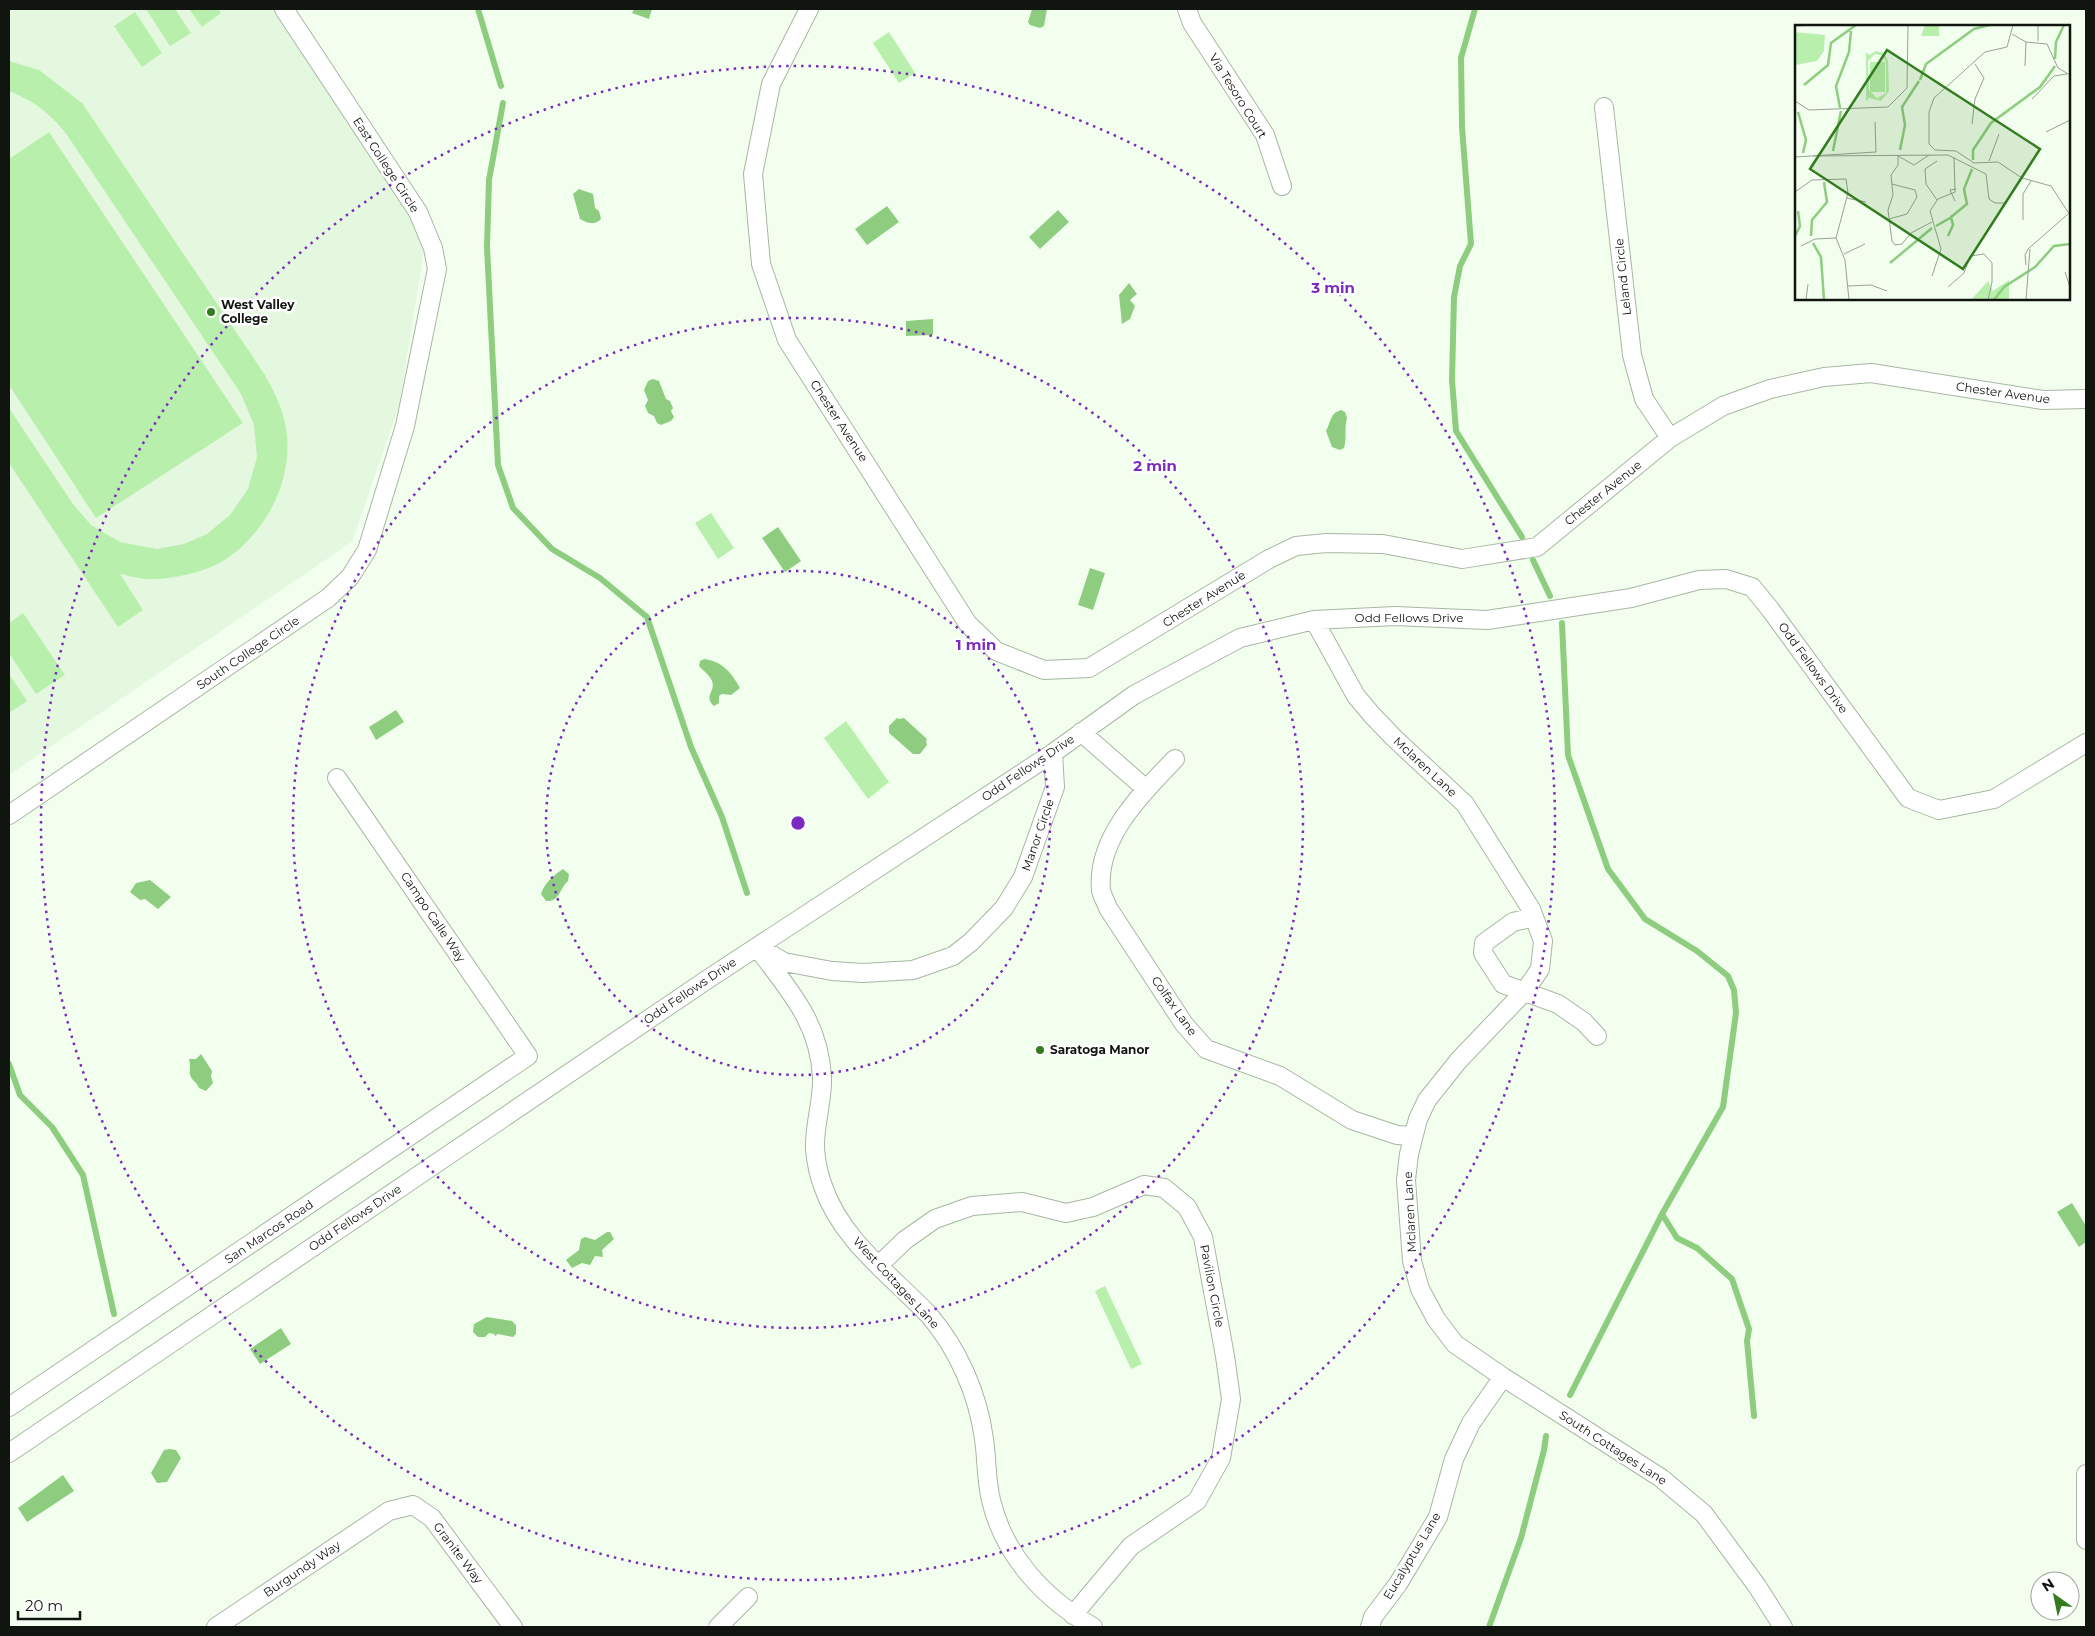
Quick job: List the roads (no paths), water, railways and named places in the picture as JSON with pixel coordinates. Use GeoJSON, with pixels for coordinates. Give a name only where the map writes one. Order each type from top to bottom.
{"type":"FeatureCollection","features":[{"type":"Feature","properties":{"kind":"street","name":"East College Circle"},"geometry":{"type":"LineString","coordinates":[[284,9],[418,212],[433,248],[437,269],[405,426]]}},
{"type":"Feature","properties":{"kind":"street","name":"Chester Avenue"},"geometry":{"type":"LineString","coordinates":[[809,9],[771,84],[753,174],[761,264],[787,340],[968,624],[996,651],[1044,670],[1089,668],[1269,559],[1296,546],[1326,543],[1383,544],[1462,559],[1537,547],[1670,438],[1724,406],[1770,390],[1824,377],[1871,373],[2044,400],[2086,399]]}},
{"type":"Feature","properties":{"kind":"street","name":"Via Tesoro Court"},"geometry":{"type":"LineString","coordinates":[[1187,9],[1192,23],[1265,135],[1282,186]]}},
{"type":"Feature","properties":{"kind":"street","name":"Leland Circle"},"geometry":{"type":"LineString","coordinates":[[1604,108],[1632,355],[1644,399],[1670,438]]}},
{"type":"Feature","properties":{"kind":"street","name":"South College Circle"},"geometry":{"type":"LineString","coordinates":[[9,815],[328,598],[350,577],[367,550],[405,426]]}},
{"type":"Feature","properties":{"kind":"street","name":"Odd Fellows Drive"},"geometry":{"type":"LineString","coordinates":[[9,1453],[757,946],[1053,753],[1134,695],[1240,638],[1314,620],[1395,616],[1486,620],[1631,598],[1699,580],[1726,579],[1752,587],[1908,798],[1939,810],[1994,799],[2086,742]]}},
{"type":"Feature","properties":{"kind":"street","name":"Mclaren Lane"},"geometry":{"type":"LineString","coordinates":[[1314,620],[1356,696],[1394,738],[1465,804],[1511,875],[1534,917],[1543,941],[1540,968],[1525,991],[1459,1060],[1427,1100],[1418,1119],[1413,1136],[1406,1180],[1412,1262],[1420,1289],[1436,1318],[1455,1344],[1503,1377]]}},
{"type":"Feature","properties":{"kind":"street"},"geometry":{"type":"LineString","coordinates":[[1081,732],[1146,789]]}},
{"type":"Feature","properties":{"kind":"street","name":"Manor Circle"},"geometry":{"type":"LineString","coordinates":[[757,946],[784,962],[832,971],[863,973],[913,970],[953,956],[971,942],[1004,908],[1023,877],[1055,787],[1053,753]]}},
{"type":"Feature","properties":{"kind":"street","name":"Colfax Lane"},"geometry":{"type":"LineString","coordinates":[[1174,759],[1146,789],[1120,823],[1108,846],[1102,869],[1102,891],[1108,908],[1184,1024],[1206,1050],[1280,1076],[1352,1120],[1397,1135],[1413,1136]]}},
{"type":"Feature","properties":{"kind":"street","name":"Campo Calle Way"},"geometry":{"type":"LineString","coordinates":[[337,778],[528,1056]]}},
{"type":"Feature","properties":{"kind":"street"},"geometry":{"type":"LineString","coordinates":[[1534,917],[1513,922],[1484,943],[1483,953],[1503,984],[1558,1004],[1584,1022],[1596,1036]]}},
{"type":"Feature","properties":{"kind":"street","name":"West Cottages Lane"},"geometry":{"type":"LineString","coordinates":[[757,946],[805,1014],[817,1042],[822,1078],[815,1150],[823,1186],[837,1217],[859,1246],[880,1265],[939,1327],[960,1362],[976,1402],[984,1437],[990,1500],[1004,1537],[1019,1564],[1049,1595],[1074,1616],[1093,1627]]}},
{"type":"Feature","properties":{"kind":"street","name":"San Marcos Road"},"geometry":{"type":"LineString","coordinates":[[9,1407],[528,1056]]}},
{"type":"Feature","properties":{"kind":"street","name":"Pavilion Circle"},"geometry":{"type":"LineString","coordinates":[[880,1265],[905,1240],[934,1218],[972,1206],[1022,1202],[1066,1213],[1093,1207],[1144,1185],[1164,1188],[1187,1207],[1203,1237],[1231,1399],[1221,1458],[1198,1501],[1131,1546],[1074,1616]]}},
{"type":"Feature","properties":{"kind":"street","name":"Eucalyptus Lane"},"geometry":{"type":"LineString","coordinates":[[1370,1627],[1373,1617],[1398,1584],[1438,1517],[1454,1459],[1462,1441],[1471,1423],[1503,1377]]}},
{"type":"Feature","properties":{"kind":"street","name":"South Cottages Lane"},"geometry":{"type":"LineString","coordinates":[[1503,1377],[1661,1478],[1704,1514],[1757,1586],[1783,1627]]}},
{"type":"Feature","properties":{"kind":"street"},"geometry":{"type":"LineString","coordinates":[[2086,1474],[2086,1540]]}},
{"type":"Feature","properties":{"kind":"street","name":"Granite Way"},"geometry":{"type":"LineString","coordinates":[[389,1511],[413,1505],[432,1518],[513,1627]]}},
{"type":"Feature","properties":{"kind":"street","name":"Burgundy Way"},"geometry":{"type":"LineString","coordinates":[[216,1627],[389,1511]]}},
{"type":"Feature","properties":{"kind":"street"},"geometry":{"type":"LineString","coordinates":[[718,1627],[748,1597]]}},
{"type":"Feature","properties":{"kind":"waterway"},"geometry":{"type":"LineString","coordinates":[[478,9],[501,86]]}},
{"type":"Feature","properties":{"kind":"waterway"},"geometry":{"type":"LineString","coordinates":[[1475,9],[1461,58],[1462,127],[1471,244],[1460,266],[1454,297],[1452,380],[1456,431],[1522,537]]}},
{"type":"Feature","properties":{"kind":"waterway"},"geometry":{"type":"LineString","coordinates":[[503,103],[489,180],[487,247],[498,465],[513,508],[552,549],[600,578],[647,617],[691,747],[722,817],[747,893]]}},
{"type":"Feature","properties":{"kind":"waterway"},"geometry":{"type":"LineString","coordinates":[[1533,560],[1550,596]]}},
{"type":"Feature","properties":{"kind":"waterway"},"geometry":{"type":"LineString","coordinates":[[1562,623],[1568,755],[1608,869],[1645,919],[1697,951],[1728,976],[1734,990],[1736,1013],[1723,1107],[1662,1214],[1677,1238],[1697,1248],[1732,1279],[1749,1329],[1747,1341],[1754,1416]]}},
{"type":"Feature","properties":{"kind":"waterway"},"geometry":{"type":"LineString","coordinates":[[9,1064],[20,1095],[52,1127],[83,1175],[114,1314]]}},
{"type":"Feature","properties":{"kind":"waterway"},"geometry":{"type":"LineString","coordinates":[[1570,1395],[1662,1214]]}},
{"type":"Feature","properties":{"kind":"waterway"},"geometry":{"type":"LineString","coordinates":[[1489,1627],[1521,1538],[1546,1436]]}},
{"type":"Feature","properties":{"kind":"place","name":"West Valley College"},"geometry":{"type":"Point","coordinates":[211,312]}},
{"type":"Feature","properties":{"kind":"place","name":"Saratoga Manor"},"geometry":{"type":"Point","coordinates":[1040,1050]}}]}
